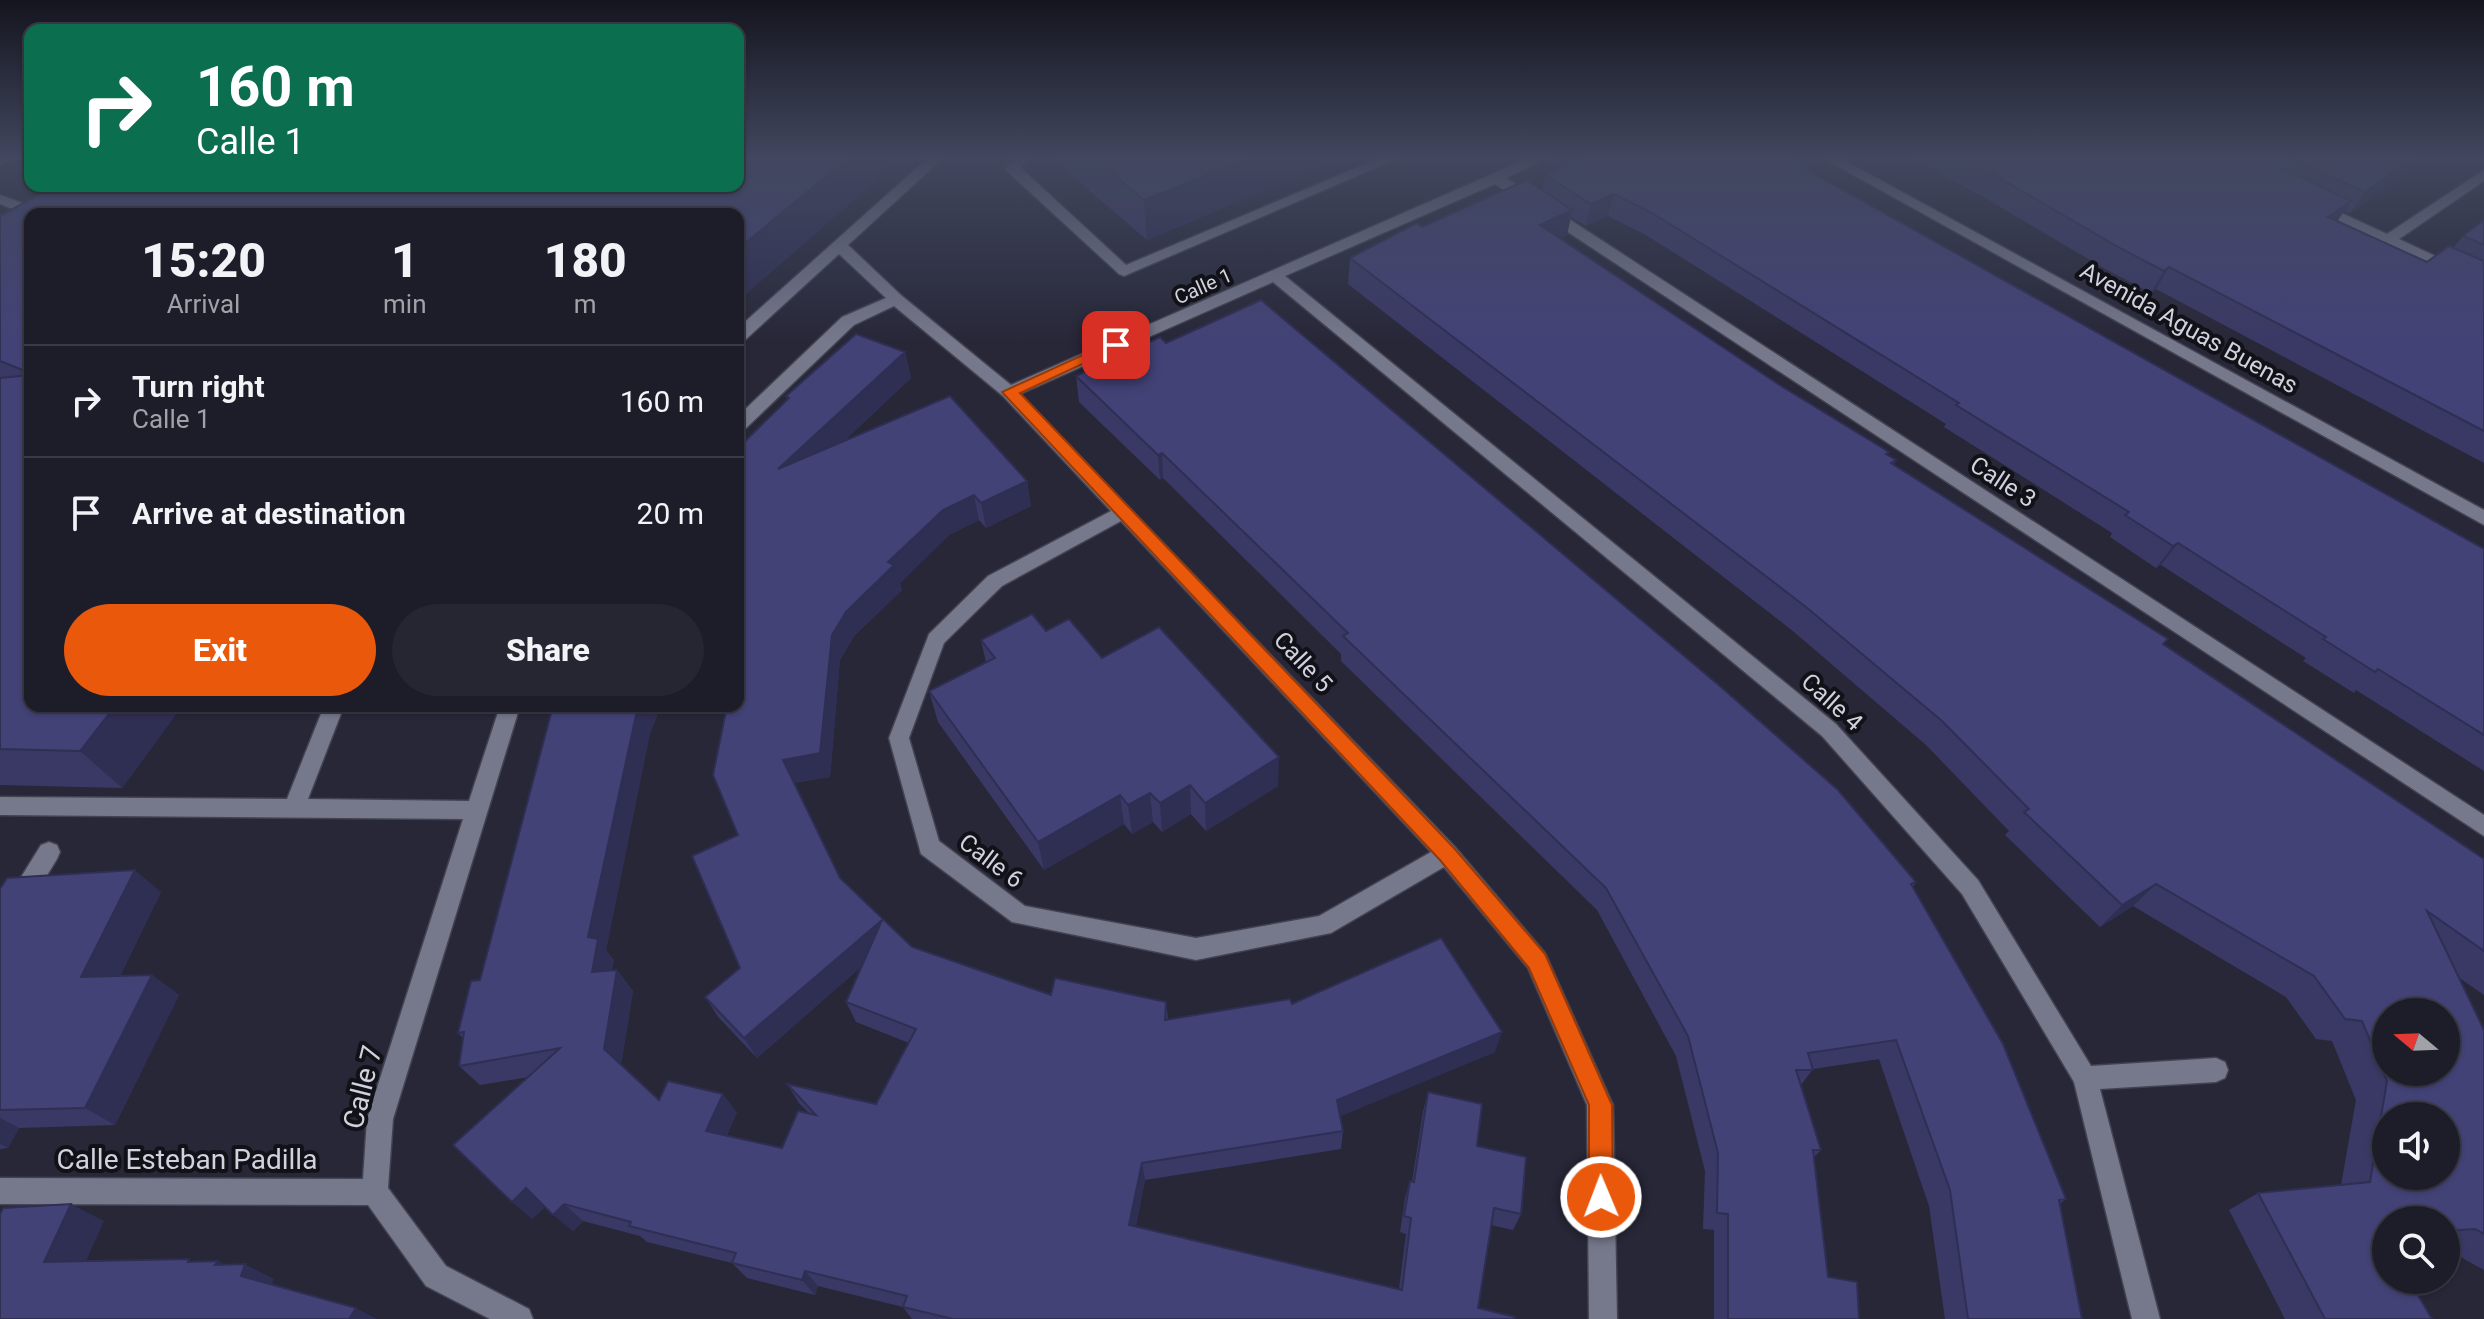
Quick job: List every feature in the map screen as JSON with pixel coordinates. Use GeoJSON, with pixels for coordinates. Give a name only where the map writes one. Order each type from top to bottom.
{"type":"FeatureCollection","features":[{"type":"Feature","properties":{"kind":"street"},"geometry":{"type":"LineString","coordinates":[[744,332],[871,219]]}},
{"type":"Feature","properties":{"kind":"street"},"geometry":{"type":"LineString","coordinates":[[1067,219],[1124,271],[1248,219]]}},
{"type":"Feature","properties":{"kind":"street","name":"Calle 1"},"geometry":{"type":"LineString","coordinates":[[1009,392],[1405,219]]}},
{"type":"Feature","properties":{"kind":"street","name":"Calle 3"},"geometry":{"type":"LineString","coordinates":[[1558,219],[2484,827]]}},
{"type":"Feature","properties":{"kind":"street","name":"Avenida Aguas Buenas"},"geometry":{"type":"LineString","coordinates":[[1940,219],[2484,518]]}},
{"type":"Feature","properties":{"kind":"street"},"geometry":{"type":"LineString","coordinates":[[2342,219],[2484,285]]}},
{"type":"Feature","properties":{"kind":"street"},"geometry":{"type":"LineString","coordinates":[[2388,240],[2419,219]]}},
{"type":"Feature","properties":{"kind":"street","name":"Calle 5"},"geometry":{"type":"LineString","coordinates":[[841,247],[896,299],[1009,392],[1447,854],[1537,961],[1600,1105],[1603,1319]]}},
{"type":"Feature","properties":{"kind":"street","name":"Calle 4"},"geometry":{"type":"LineString","coordinates":[[1275,276],[1829,730],[1970,887],[2085,1078],[2146,1319]]}},
{"type":"Feature","properties":{"kind":"street"},"geometry":{"type":"LineString","coordinates":[[744,420],[848,321],[896,299]]}},
{"type":"Feature","properties":{"kind":"street","name":"Calle 6"},"geometry":{"type":"LineString","coordinates":[[1125,511],[995,581],[936,639],[899,738],[929,847],[1020,915],[1196,949],[1323,926],[1447,854]]}},
{"type":"Feature","properties":{"kind":"street"},"geometry":{"type":"LineString","coordinates":[[294,808],[332,712]]}},
{"type":"Feature","properties":{"kind":"street"},"geometry":{"type":"LineString","coordinates":[[0,806],[478,810],[508,712]]}},
{"type":"Feature","properties":{"kind":"street","name":"Calle 7"},"geometry":{"type":"LineString","coordinates":[[375,1192],[380,1119],[478,810]]}},
{"type":"Feature","properties":{"kind":"street"},"geometry":{"type":"LineString","coordinates":[[0,932],[49,852]]}},
{"type":"Feature","properties":{"kind":"street"},"geometry":{"type":"LineString","coordinates":[[2085,1078],[2216,1070]]}},
{"type":"Feature","properties":{"kind":"street","name":"Calle Esteban Padilla"},"geometry":{"type":"LineString","coordinates":[[0,1191],[375,1192]]}},
{"type":"Feature","properties":{"kind":"street"},"geometry":{"type":"LineString","coordinates":[[375,1192],[436,1276],[519,1319]]}},
{"type":"Feature","properties":{"kind":"building"},"geometry":{"type":"Polygon","coordinates":[[[0,219],[24,219],[24,371],[0,361],[0,219]]]}},
{"type":"Feature","properties":{"kind":"building"},"geometry":{"type":"Polygon","coordinates":[[[744,219],[775,219],[744,244],[744,219]]]}},
{"type":"Feature","properties":{"kind":"building"},"geometry":{"type":"Polygon","coordinates":[[[1441,219],[1554,219],[1540,225],[1778,384],[1889,452],[1886,454],[1896,460],[1891,463],[2168,639],[2163,644],[2484,859],[2484,951],[2427,911],[2484,1030],[2484,1234],[2475,1229],[2460,1230],[2460,1206],[2372,1206],[2372,1294],[2417,1294],[2432,1319],[2325,1319],[2258,1193],[2370,1182],[2372,1170],[2372,1190],[2460,1190],[2460,1102],[2383,1102],[2386,1086],[2460,1086],[2460,998],[2372,998],[2372,1045],[2362,1021],[2345,1019],[2314,976],[2156,884],[2122,905],[2024,812],[2029,809],[1942,721],[1806,607],[1350,258],[1417,223],[1422,227],[1441,219]]]}},
{"type":"Feature","properties":{"kind":"building"},"geometry":{"type":"Polygon","coordinates":[[[1661,219],[1894,219],[2484,549],[2484,735],[2378,669],[2375,672],[2323,639],[2326,637],[2178,543],[2173,546],[2125,515],[2129,512],[1956,405],[1959,403],[1661,219]]]}},
{"type":"Feature","properties":{"kind":"building"},"geometry":{"type":"Polygon","coordinates":[[[2069,219],[2331,219],[2427,262],[2449,246],[2484,261],[2484,431],[2169,267],[2164,271],[2069,219]]]}},
{"type":"Feature","properties":{"kind":"building"},"geometry":{"type":"Polygon","coordinates":[[[2484,220],[2484,245],[2463,236],[2484,220]]]}},
{"type":"Feature","properties":{"kind":"building"},"geometry":{"type":"Polygon","coordinates":[[[1261,300],[1721,687],[1838,790],[1916,882],[1911,884],[2003,1044],[2066,1199],[2059,1200],[2082,1319],[1968,1319],[1950,1190],[1896,1040],[1808,1053],[1813,1070],[1796,1070],[1821,1150],[1813,1150],[1828,1277],[1857,1282],[1859,1319],[1728,1319],[1728,1214],[1717,1213],[1718,1153],[1688,1036],[1606,888],[1343,636],[1348,633],[1162,453],[1158,455],[1076,376],[1160,337],[1166,343],[1261,300]]]}},
{"type":"Feature","properties":{"kind":"building"},"geometry":{"type":"Polygon","coordinates":[[[856,334],[905,352],[778,469],[950,396],[1027,481],[981,503],[974,495],[943,510],[888,562],[894,565],[846,612],[832,635],[820,753],[783,760],[840,878],[912,947],[1051,995],[1055,978],[1166,1002],[1165,1020],[1290,999],[1292,1004],[1441,938],[1502,1032],[1337,1100],[1343,1131],[1142,1163],[1129,1225],[1402,1290],[1411,1218],[1404,1216],[1410,1181],[1414,1182],[1428,1092],[1482,1104],[1477,1146],[1526,1157],[1521,1214],[1494,1208],[1478,1308],[1514,1319],[953,1319],[903,1307],[907,1296],[805,1271],[802,1280],[732,1263],[736,1253],[629,1226],[631,1222],[564,1204],[553,1215],[526,1188],[512,1202],[453,1145],[560,1048],[459,1066],[464,1032],[458,1033],[471,981],[480,980],[551,712],[637,712],[588,937],[598,939],[592,972],[617,970],[604,1049],[659,1100],[668,1081],[723,1094],[706,1131],[782,1148],[798,1111],[816,1115],[787,1084],[876,1104],[916,1029],[846,1002],[882,920],[744,1038],[705,997],[740,968],[692,856],[738,835],[713,775],[726,712],[744,712],[744,442],[789,398],[786,396],[856,334]]]}},
{"type":"Feature","properties":{"kind":"building"},"geometry":{"type":"Polygon","coordinates":[[[24,376],[24,712],[110,712],[80,751],[0,749],[0,378],[24,376]]]}},
{"type":"Feature","properties":{"kind":"building"},"geometry":{"type":"Polygon","coordinates":[[[1032,614],[1046,631],[1069,619],[1102,658],[1159,627],[1279,757],[1205,803],[1190,785],[1160,803],[1150,793],[1128,805],[1120,795],[1038,842],[929,691],[995,658],[981,640],[1032,614]]]}},
{"type":"Feature","properties":{"kind":"building"},"geometry":{"type":"Polygon","coordinates":[[[135,870],[81,977],[152,975],[85,1108],[0,1110],[0,889],[7,878],[135,870]]]}},
{"type":"Feature","properties":{"kind":"building"},"geometry":{"type":"Polygon","coordinates":[[[71,1204],[44,1262],[189,1259],[188,1262],[218,1261],[215,1265],[245,1264],[241,1276],[356,1308],[349,1319],[0,1319],[0,1214],[3,1208],[71,1204]]]}},
{"type":"Feature","properties":{"kind":"route"},"geometry":{"type":"LineString","coordinates":[[1116,345],[1009,392],[1447,854],[1537,961],[1600,1105],[1601,1197]]}}]}
